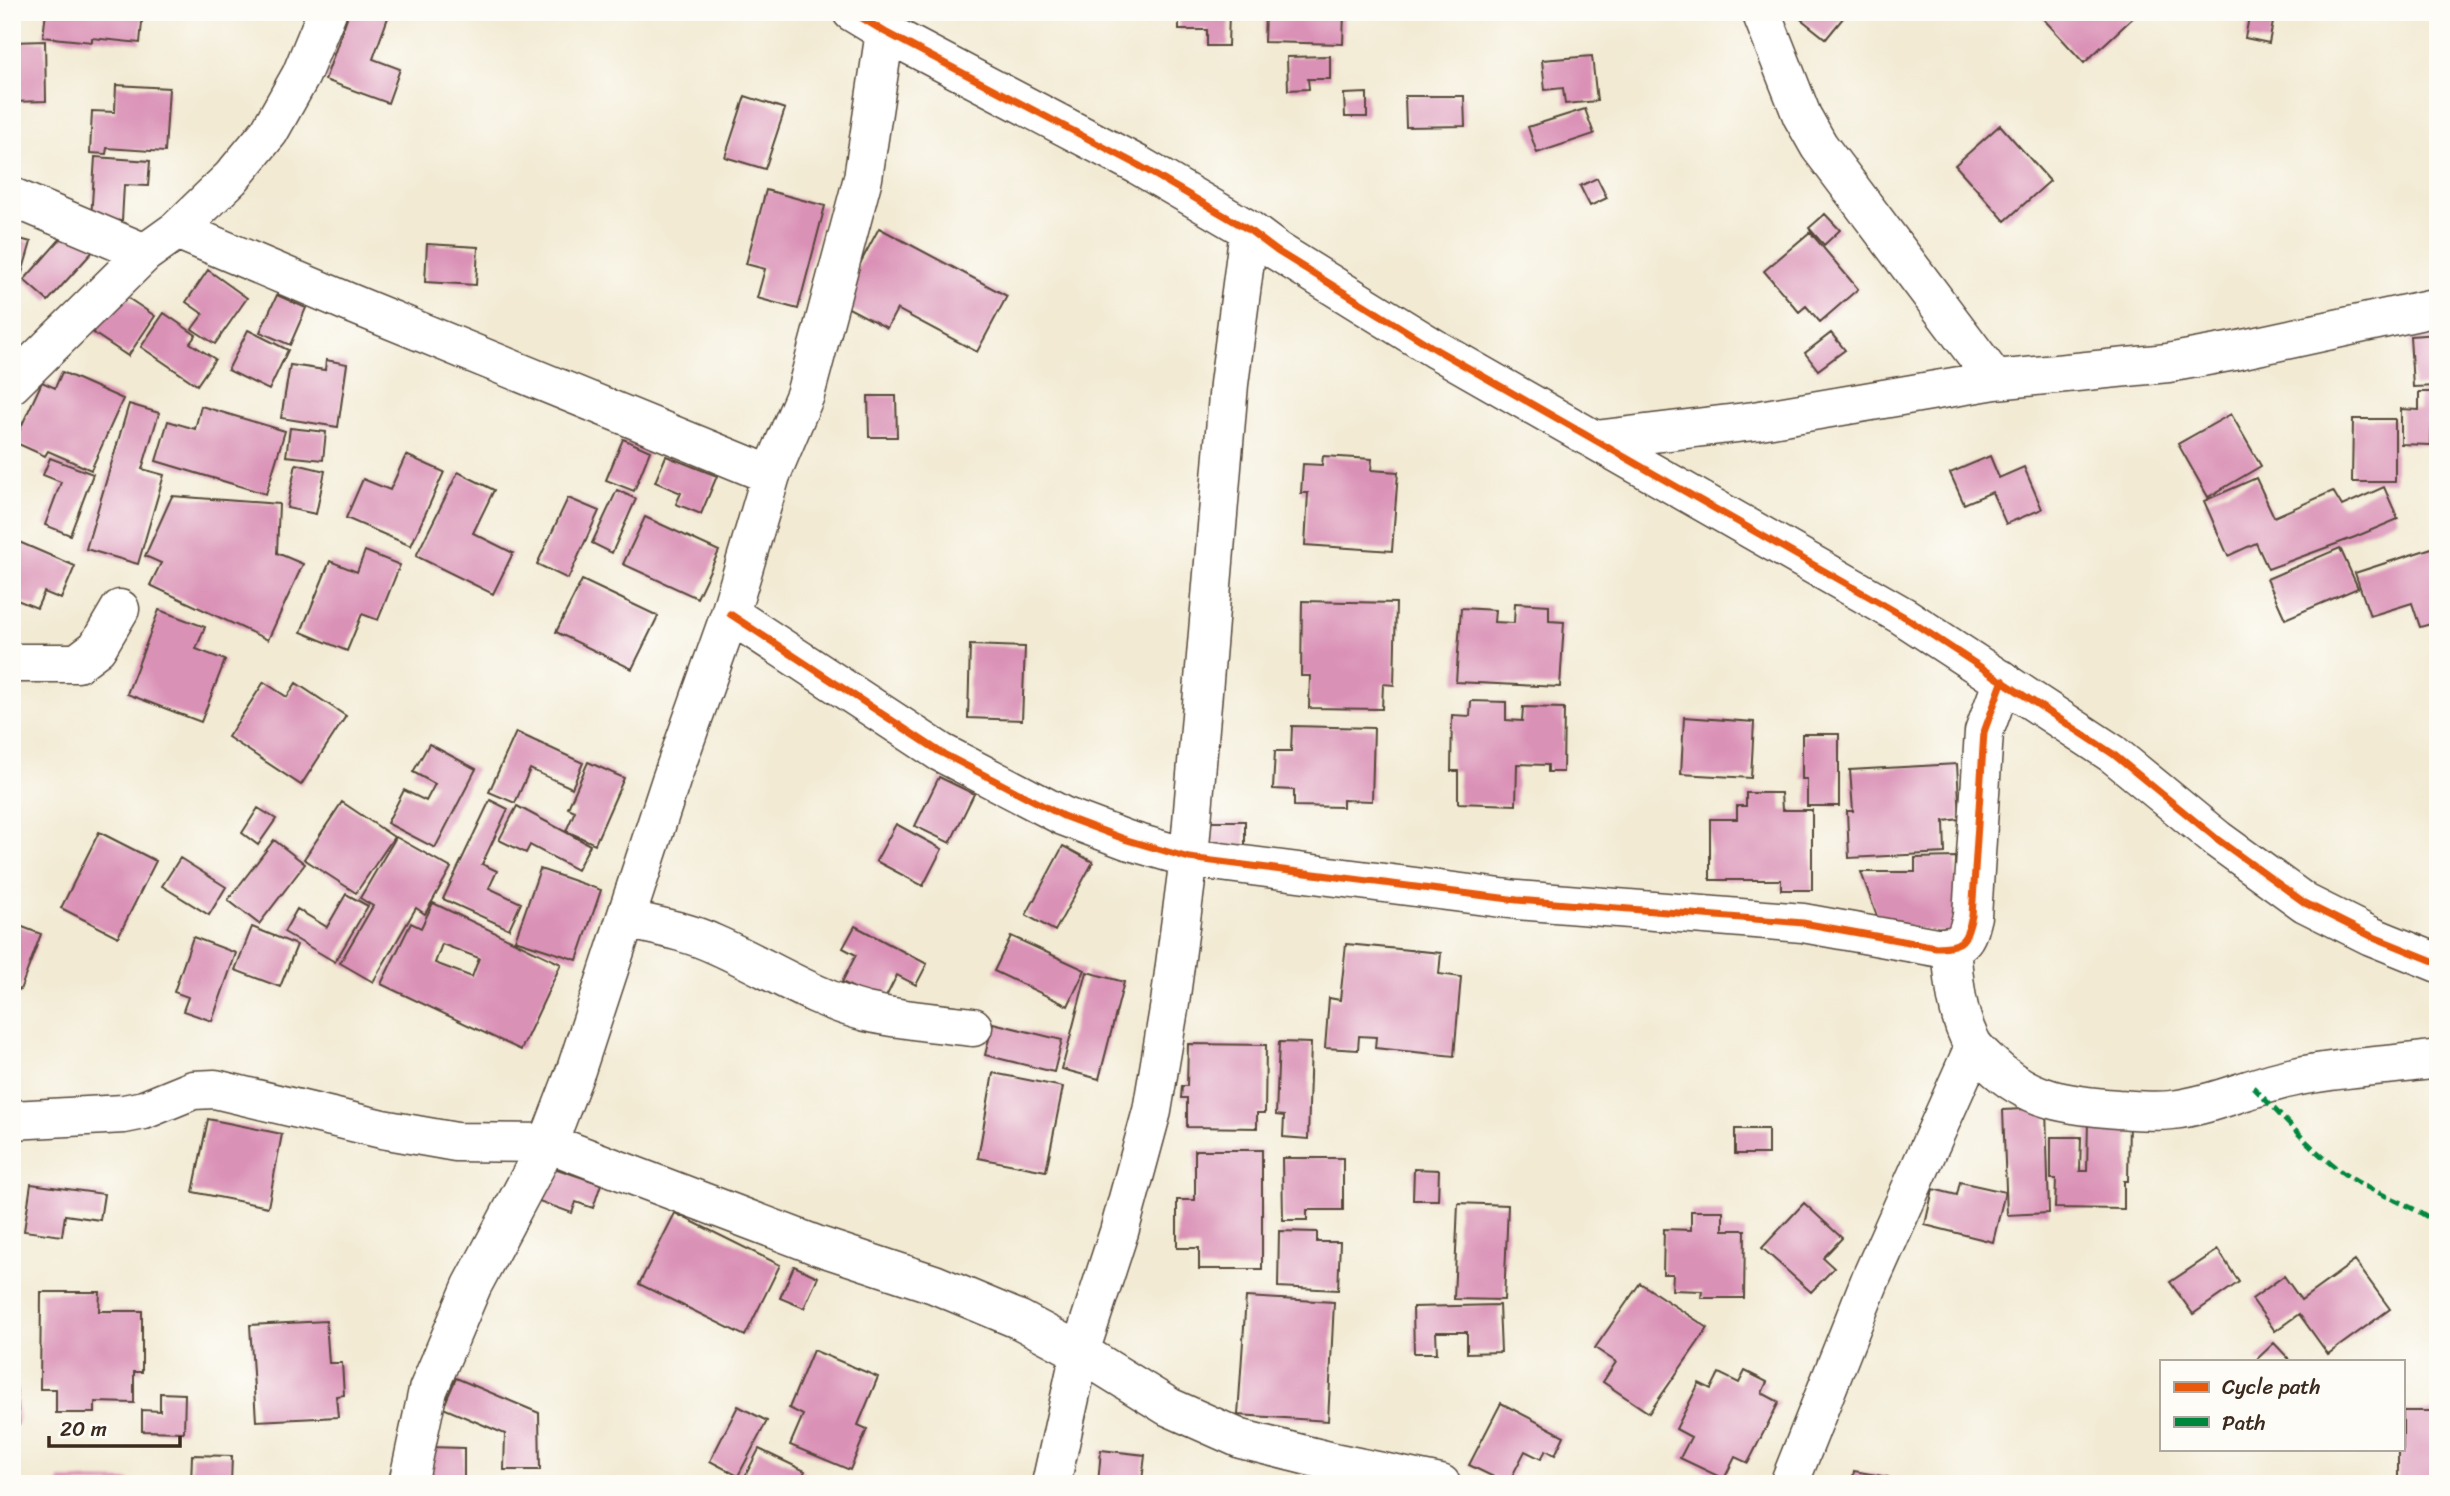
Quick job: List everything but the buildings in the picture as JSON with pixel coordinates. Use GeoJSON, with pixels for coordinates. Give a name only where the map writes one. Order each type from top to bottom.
{"type":"FeatureCollection","features":[{"type":"Feature","properties":{"kind":"street"},"geometry":{"type":"LineString","coordinates":[[12,384],[145,253],[177,230],[231,178],[269,132],[301,75],[327,12]]}},
{"type":"Feature","properties":{"kind":"street"},"geometry":{"type":"LineString","coordinates":[[852,12],[885,33],[1138,165],[1248,230],[1277,251],[1437,350],[1880,603],[2003,680],[2113,754],[2217,839],[2305,903],[2371,936],[2438,963]]}},
{"type":"Feature","properties":{"kind":"street"},"geometry":{"type":"LineString","coordinates":[[1761,12],[1802,116],[1819,145],[1995,380]]}},
{"type":"Feature","properties":{"kind":"street"},"geometry":{"type":"LineString","coordinates":[[408,1484],[428,1390],[472,1286],[548,1143],[576,1070],[730,614],[771,475],[805,396],[863,178],[885,33]]}},
{"type":"Feature","properties":{"kind":"street"},"geometry":{"type":"LineString","coordinates":[[12,197],[145,253]]}},
{"type":"Feature","properties":{"kind":"street"},"geometry":{"type":"LineString","coordinates":[[177,230],[771,475]]}},
{"type":"Feature","properties":{"kind":"street"},"geometry":{"type":"LineString","coordinates":[[1051,1484],[1080,1352],[1119,1232],[1152,1111],[1170,1003],[1189,858],[1229,384],[1248,230]]}},
{"type":"Feature","properties":{"kind":"street"},"geometry":{"type":"LineString","coordinates":[[1595,440],[1754,421],[1995,380],[2168,363],[2438,307]]}},
{"type":"Feature","properties":{"kind":"street"},"geometry":{"type":"LineString","coordinates":[[12,663],[77,663],[96,648],[120,609]]}},
{"type":"Feature","properties":{"kind":"street"},"geometry":{"type":"LineString","coordinates":[[730,614],[940,752],[1063,816],[1127,840],[1189,858],[1517,901],[1803,923],[1936,947],[1951,947],[1963,943],[1968,934],[1972,916],[1984,732],[2003,680]]}},
{"type":"Feature","properties":{"kind":"street"},"geometry":{"type":"LineString","coordinates":[[625,919],[712,943],[792,983],[865,1011],[973,1027]]}},
{"type":"Feature","properties":{"kind":"street"},"geometry":{"type":"LineString","coordinates":[[1951,947],[1962,1021],[1974,1047],[2009,1082],[2070,1105],[2135,1110],[2182,1108],[2293,1077],[2340,1069],[2438,1059]]}},
{"type":"Feature","properties":{"kind":"street"},"geometry":{"type":"LineString","coordinates":[[1789,1484],[1871,1278],[1974,1047]]}},
{"type":"Feature","properties":{"kind":"street"},"geometry":{"type":"LineString","coordinates":[[12,1120],[124,1114],[144,1110],[193,1090],[215,1089],[382,1129],[456,1142],[548,1143],[816,1245],[934,1284],[1020,1320],[1080,1352],[1169,1407],[1241,1439],[1329,1461],[1441,1484]]}},
{"type":"Feature","properties":{"kind":"marked path"},"geometry":{"type":"LineString","coordinates":[[2253,1087],[2308,1144],[2343,1173],[2438,1224]]}},
{"type":"Feature","properties":{"kind":"cycle path"},"geometry":{"type":"LineString","coordinates":[[852,12],[1138,165],[1249,230],[1277,251],[1437,350],[1903,616],[2113,754],[2217,839],[2305,903],[2371,936],[2438,963]]}},
{"type":"Feature","properties":{"kind":"cycle path"},"geometry":{"type":"LineString","coordinates":[[730,614],[940,752],[1063,816],[1127,840],[1189,858],[1517,900],[1803,923],[1936,947],[1952,946],[1962,941],[1972,916],[1984,732],[2003,680]]}}]}
